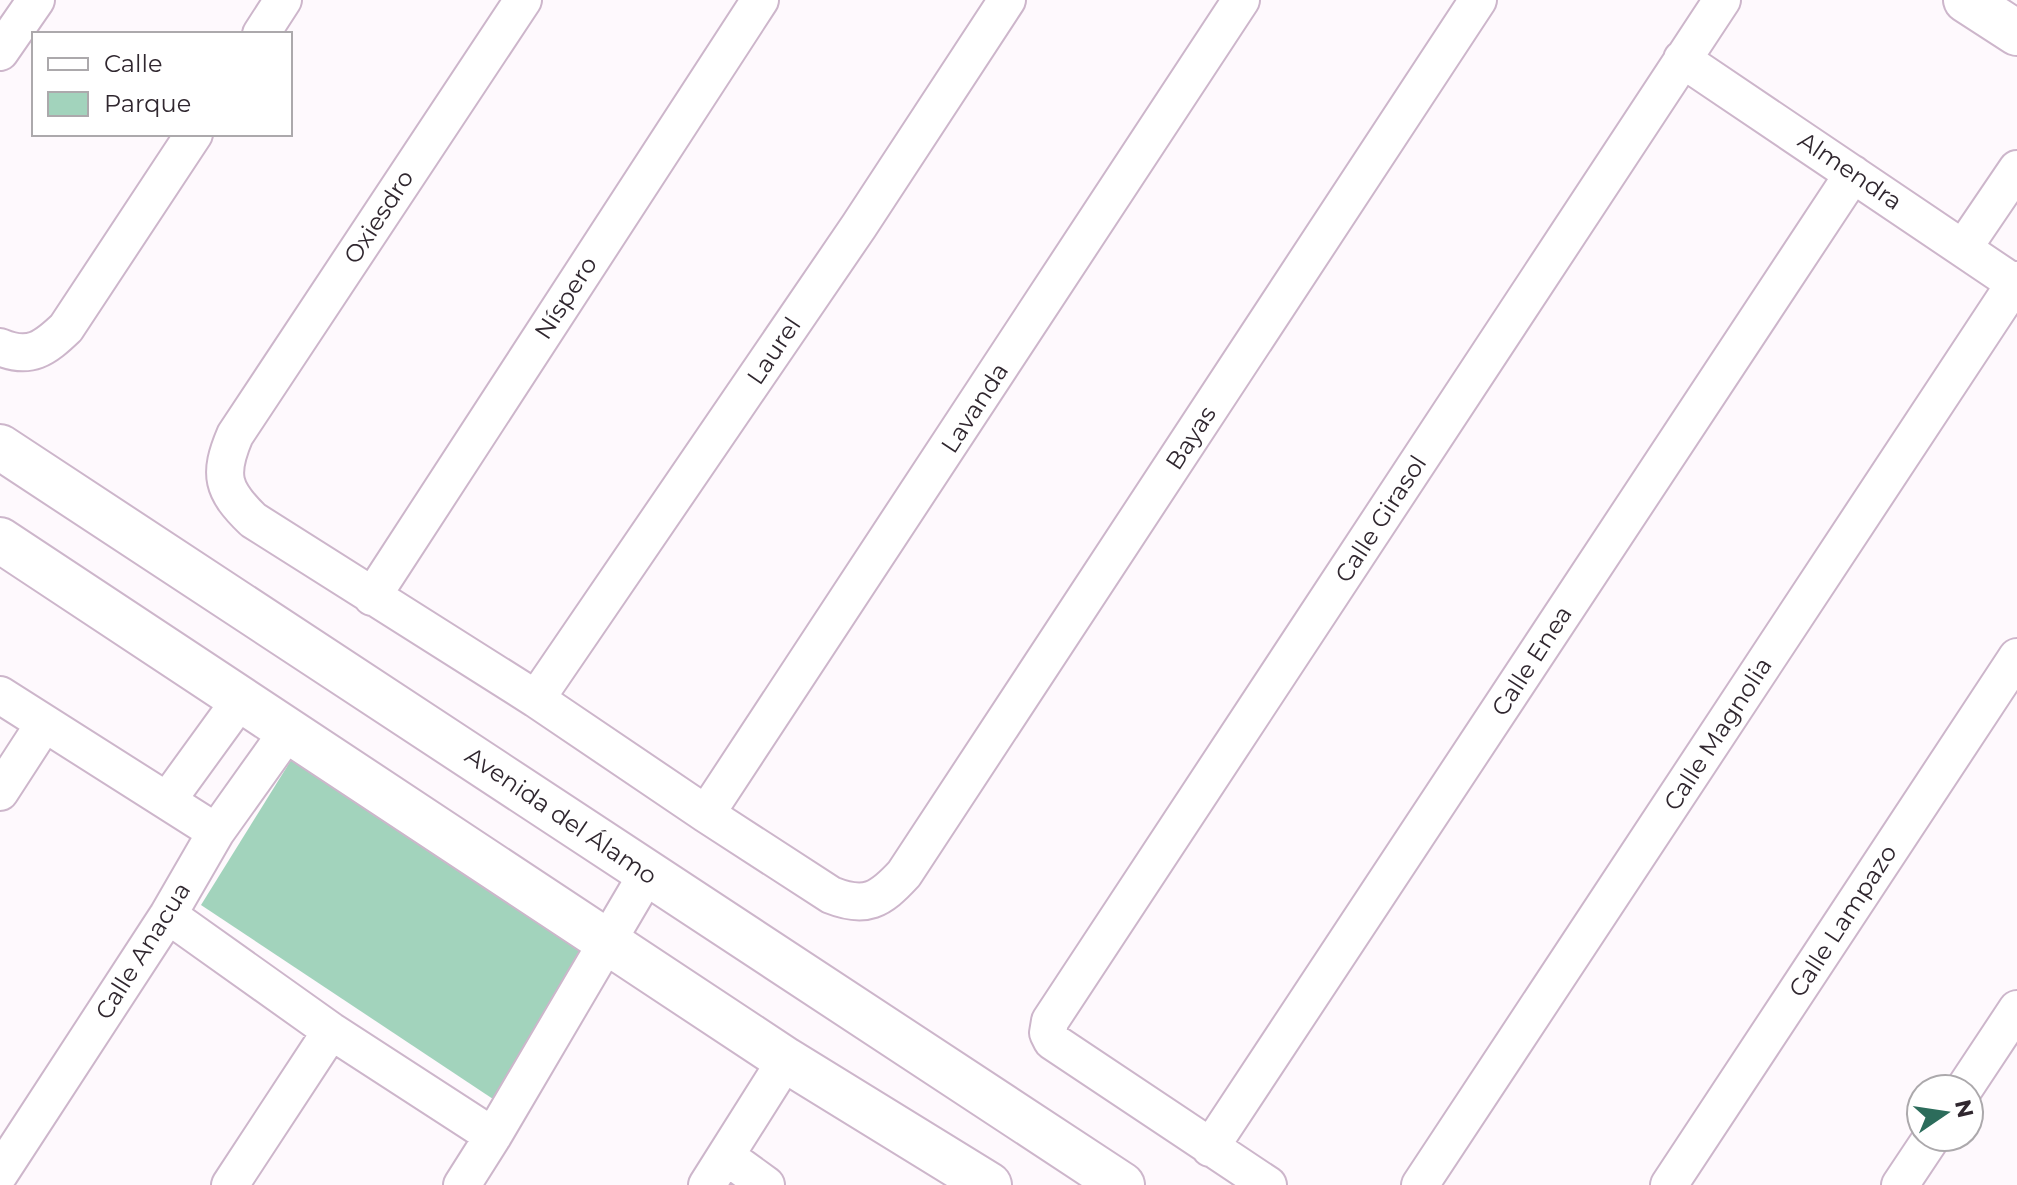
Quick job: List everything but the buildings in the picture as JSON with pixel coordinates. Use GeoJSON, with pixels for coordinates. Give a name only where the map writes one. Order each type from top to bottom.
{"type":"FeatureCollection","features":[{"type":"Feature","properties":{"kind":"street"},"geometry":{"type":"LineString","coordinates":[[0,52],[36,0]]}},
{"type":"Feature","properties":{"kind":"street"},"geometry":{"type":"LineString","coordinates":[[262,32],[283,0]]}},
{"type":"Feature","properties":{"kind":"street","name":"Oxiesdro"},"geometry":{"type":"LineString","coordinates":[[523,0],[235,435],[224,459],[226,482],[235,502],[253,520],[536,699]]}},
{"type":"Feature","properties":{"kind":"street","name":"Níspero"},"geometry":{"type":"LineString","coordinates":[[372,597],[760,0]]}},
{"type":"Feature","properties":{"kind":"street","name":"Laurel"},"geometry":{"type":"LineString","coordinates":[[536,699],[859,226],[1007,0]]}},
{"type":"Feature","properties":{"kind":"street","name":"Lavanda"},"geometry":{"type":"LineString","coordinates":[[706,814],[1241,0]]}},
{"type":"Feature","properties":{"kind":"street","name":"Bayas"},"geometry":{"type":"LineString","coordinates":[[536,699],[831,895],[850,903],[870,901],[887,893],[904,874],[1478,0]]}},
{"type":"Feature","properties":{"kind":"street","name":"Calle Girasol"},"geometry":{"type":"LineString","coordinates":[[1210,1148],[1052,1041],[1048,1033],[1050,1021],[1722,0]]}},
{"type":"Feature","properties":{"kind":"street"},"geometry":{"type":"LineString","coordinates":[[1966,0],[2017,33]]}},
{"type":"Feature","properties":{"kind":"street","name":"Almendra"},"geometry":{"type":"LineString","coordinates":[[1682,59],[2016,283]]}},
{"type":"Feature","properties":{"kind":"street"},"geometry":{"type":"LineString","coordinates":[[0,347],[25,354],[47,346],[66,328],[193,136]]}},
{"type":"Feature","properties":{"kind":"street"},"geometry":{"type":"LineString","coordinates":[[1964,247],[2017,169]]}},
{"type":"Feature","properties":{"kind":"street","name":"Calle Enea"},"geometry":{"type":"LineString","coordinates":[[1210,1148],[1853,174]]}},
{"type":"Feature","properties":{"kind":"street","name":"Calle Magnolia"},"geometry":{"type":"LineString","coordinates":[[1420,1185],[2016,283]]}},
{"type":"Feature","properties":{"kind":"street","name":"Avenida del Álamo"},"geometry":{"type":"LineString","coordinates":[[0,447],[1122,1185]]}},
{"type":"Feature","properties":{"kind":"street"},"geometry":{"type":"LineString","coordinates":[[0,540],[786,1060],[989,1185]]}},
{"type":"Feature","properties":{"kind":"street","name":"Calle Lampazo"},"geometry":{"type":"LineString","coordinates":[[1669,1185],[2017,657]]}},
{"type":"Feature","properties":{"kind":"street"},"geometry":{"type":"LineString","coordinates":[[0,695],[216,832]]}},
{"type":"Feature","properties":{"kind":"street"},"geometry":{"type":"LineString","coordinates":[[167,801],[241,699]]}},
{"type":"Feature","properties":{"kind":"street"},"geometry":{"type":"LineString","coordinates":[[0,792],[44,724]]}},
{"type":"Feature","properties":{"kind":"street","name":"Calle Anacua"},"geometry":{"type":"LineString","coordinates":[[0,1173],[168,915],[216,832],[288,731]]}},
{"type":"Feature","properties":{"kind":"street"},"geometry":{"type":"LineString","coordinates":[[462,1185],[647,874]]}},
{"type":"Feature","properties":{"kind":"street"},"geometry":{"type":"LineString","coordinates":[[168,915],[331,1031],[493,1136]]}},
{"type":"Feature","properties":{"kind":"street"},"geometry":{"type":"LineString","coordinates":[[1975,1073],[2017,1009]]}},
{"type":"Feature","properties":{"kind":"street"},"geometry":{"type":"LineString","coordinates":[[230,1185],[331,1031]]}},
{"type":"Feature","properties":{"kind":"street"},"geometry":{"type":"LineString","coordinates":[[766,1185],[717,1171],[786,1060]]}},
{"type":"Feature","properties":{"kind":"street"},"geometry":{"type":"LineString","coordinates":[[1210,1148],[1268,1185]]}},
{"type":"Feature","properties":{"kind":"street"},"geometry":{"type":"LineString","coordinates":[[1900,1185],[1921,1153]]}},
{"type":"Feature","properties":{"kind":"green space"},"geometry":{"type":"Polygon","coordinates":[[[293,757],[592,948],[493,1099],[201,905],[293,757]]]}}]}
